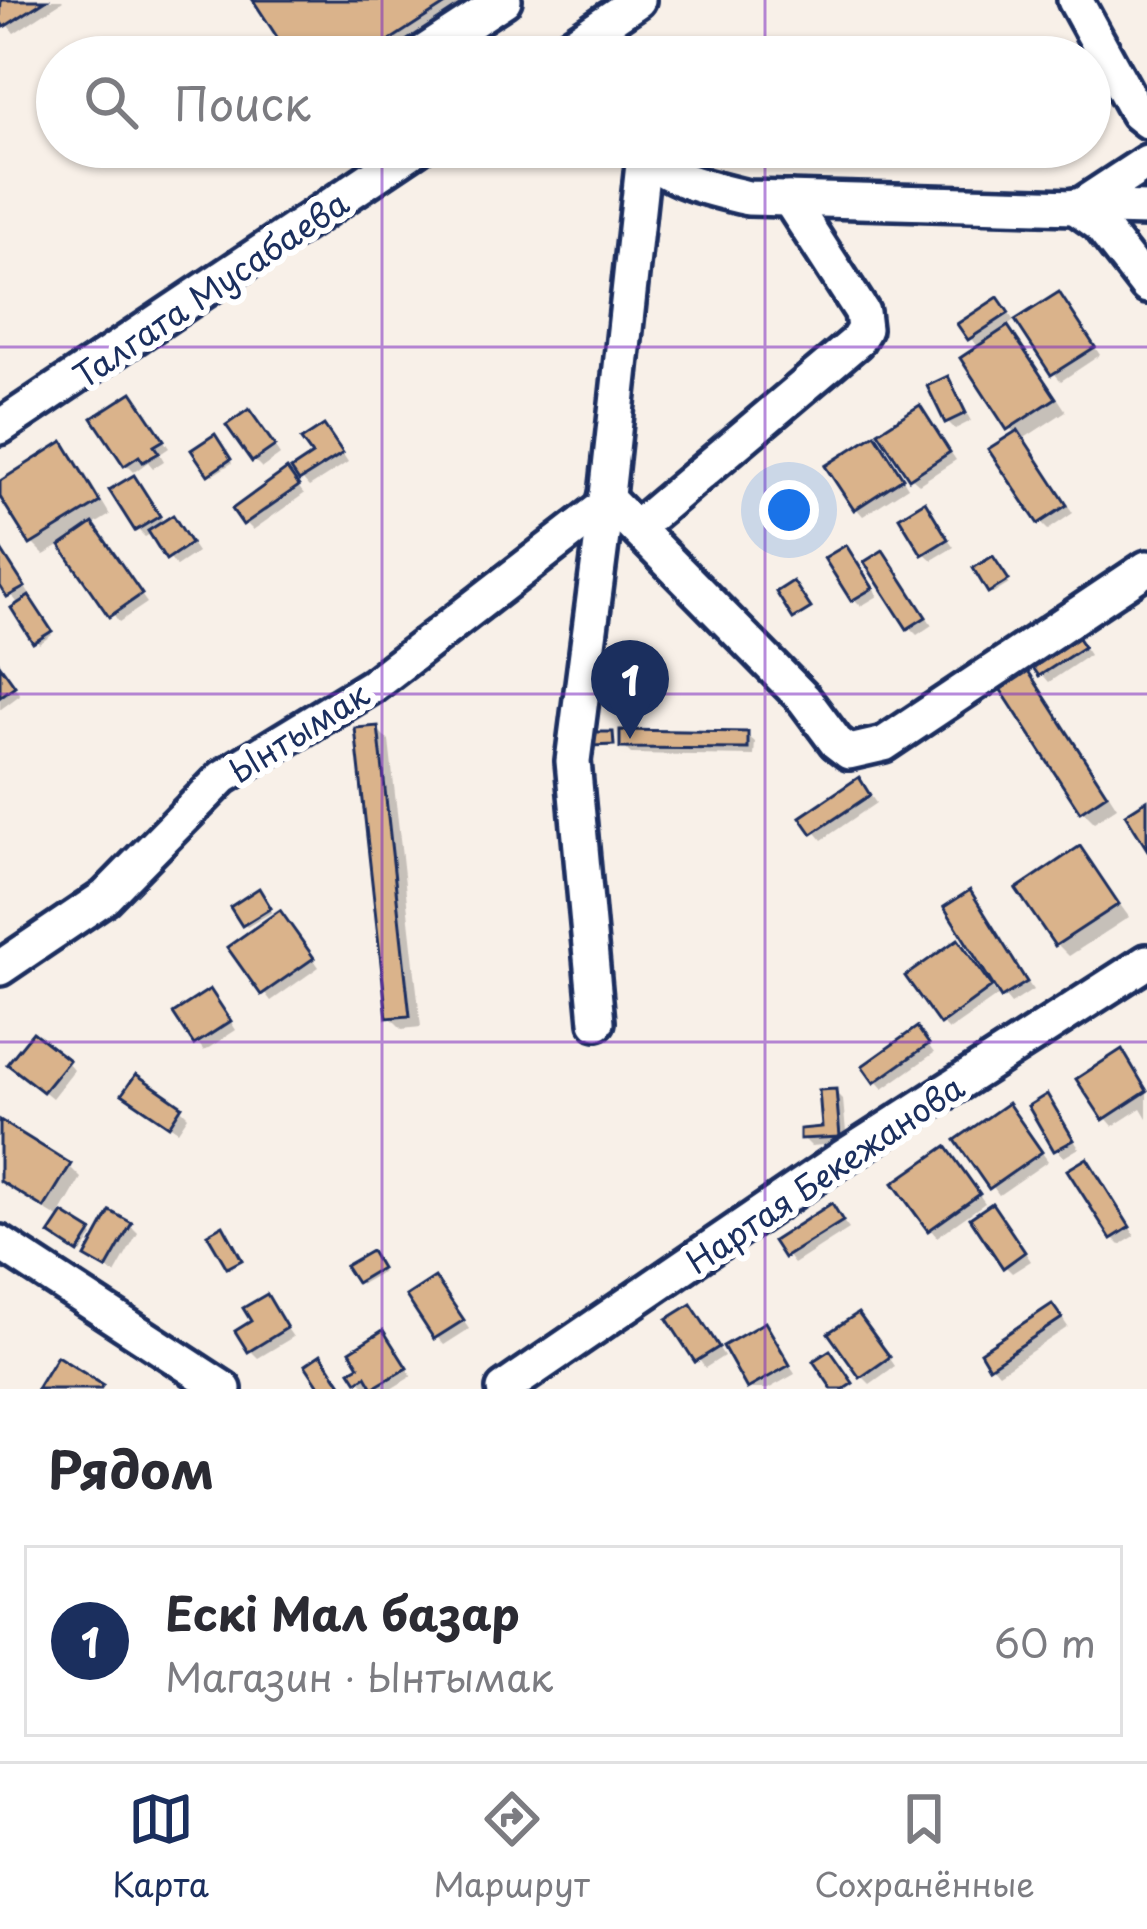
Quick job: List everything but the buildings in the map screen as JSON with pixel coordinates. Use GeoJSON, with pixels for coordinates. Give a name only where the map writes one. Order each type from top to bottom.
{"type":"FeatureCollection","features":[{"type":"Feature","properties":{"kind":"street"},"geometry":{"type":"LineString","coordinates":[[450,36],[504,0]]}},
{"type":"Feature","properties":{"kind":"street"},"geometry":{"type":"LineString","coordinates":[[589,36],[638,0]]}},
{"type":"Feature","properties":{"kind":"street"},"geometry":{"type":"LineString","coordinates":[[1075,0],[1095,36]]}},
{"type":"Feature","properties":{"kind":"street"},"geometry":{"type":"LineString","coordinates":[[1111,66],[1137,113],[1147,121]]}},
{"type":"Feature","properties":{"kind":"street"},"geometry":{"type":"LineString","coordinates":[[1077,206],[1147,161]]}},
{"type":"Feature","properties":{"kind":"street","name":"Талгата Мусабаева"},"geometry":{"type":"LineString","coordinates":[[0,427],[362,168]]}},
{"type":"Feature","properties":{"kind":"street"},"geometry":{"type":"LineString","coordinates":[[597,1022],[573,760],[606,502],[639,168]]}},
{"type":"Feature","properties":{"kind":"street"},"geometry":{"type":"LineString","coordinates":[[667,168],[691,184],[748,199],[1147,209]]}},
{"type":"Feature","properties":{"kind":"street"},"geometry":{"type":"LineString","coordinates":[[636,528],[856,342],[864,329],[862,312],[789,199]]}},
{"type":"Feature","properties":{"kind":"street"},"geometry":{"type":"LineString","coordinates":[[1077,206],[1099,224],[1147,286]]}},
{"type":"Feature","properties":{"kind":"street"},"geometry":{"type":"LineString","coordinates":[[606,502],[804,699],[836,742],[850,752],[884,744],[1147,568]]}},
{"type":"Feature","properties":{"kind":"street","name":"Ынтымак"},"geometry":{"type":"LineString","coordinates":[[0,968],[105,897],[223,777],[372,686],[606,502]]}},
{"type":"Feature","properties":{"kind":"street","name":"Нартая Бекежанова"},"geometry":{"type":"LineString","coordinates":[[504,1389],[842,1158],[1147,962]]}},
{"type":"Feature","properties":{"kind":"street"},"geometry":{"type":"LineString","coordinates":[[0,1243],[224,1389]]}},
{"type":"Feature","properties":{"kind":"place","name":"Ескі Мал базар"},"geometry":{"type":"Point","coordinates":[630,739]}}]}
